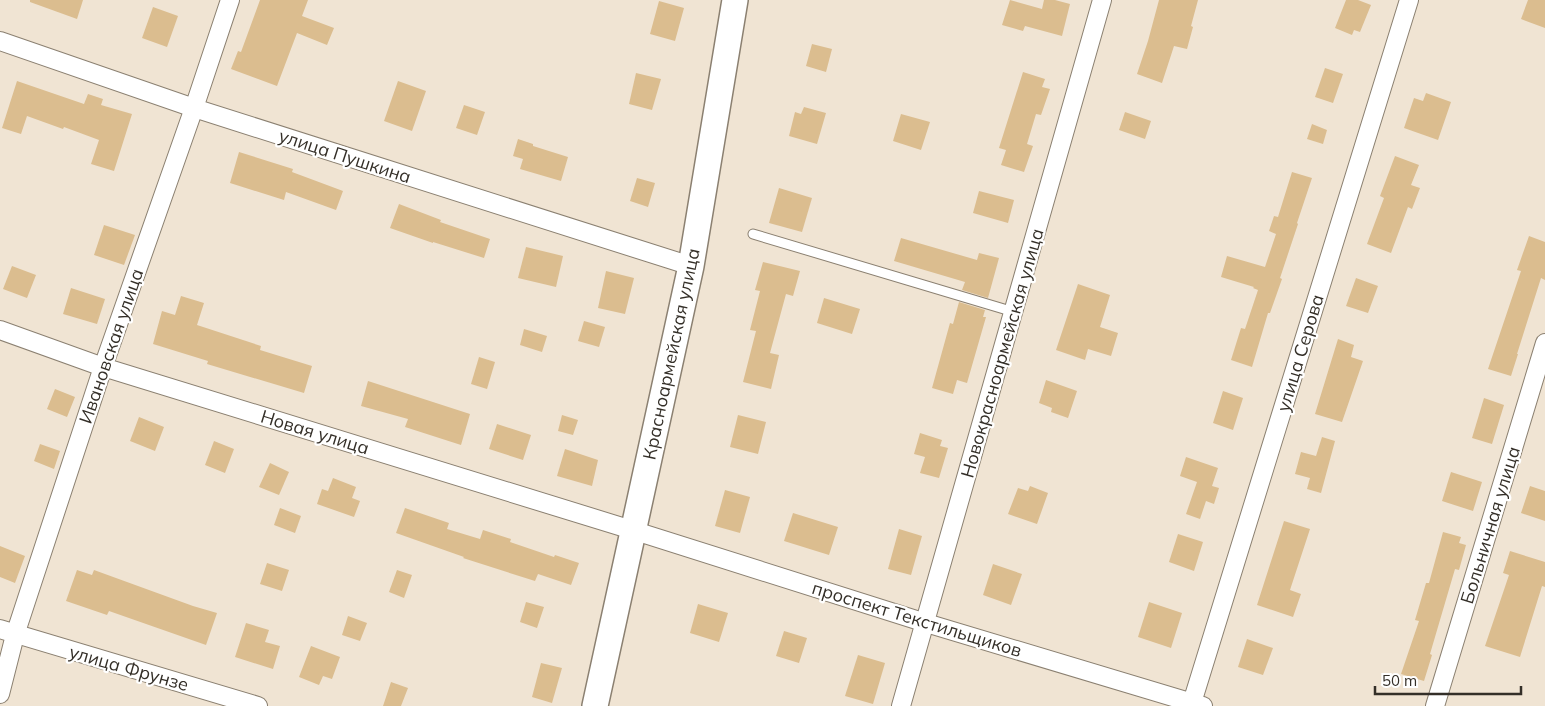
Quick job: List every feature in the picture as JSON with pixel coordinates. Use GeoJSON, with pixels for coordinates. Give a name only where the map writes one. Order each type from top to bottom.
{"type":"FeatureCollection","features":[{"type":"Feature","properties":{"kind":"street","name":"Ивановская улица"},"geometry":{"type":"LineString","coordinates":[[0,694],[8,632],[194,108],[230,0]]}},
{"type":"Feature","properties":{"kind":"street","name":"Красноармейская улица"},"geometry":{"type":"LineString","coordinates":[[595,706],[691,266],[736,0]]}},
{"type":"Feature","properties":{"kind":"street","name":"Новокрасноармейская улица"},"geometry":{"type":"LineString","coordinates":[[901,706],[1102,0]]}},
{"type":"Feature","properties":{"kind":"street","name":"улица Серова"},"geometry":{"type":"LineString","coordinates":[[1195,705],[1409,0]]}},
{"type":"Feature","properties":{"kind":"street","name":"улица Пушкина"},"geometry":{"type":"LineString","coordinates":[[0,41],[194,108],[691,266]]}},
{"type":"Feature","properties":{"kind":"street","name":"Новая улица"},"geometry":{"type":"LineString","coordinates":[[0,330],[103,367],[632,530]]}},
{"type":"Feature","properties":{"kind":"street","name":"Больничная улица"},"geometry":{"type":"LineString","coordinates":[[1435,706],[1545,343]]}},
{"type":"Feature","properties":{"kind":"street","name":"проспект Текстильщиков"},"geometry":{"type":"LineString","coordinates":[[632,530],[1195,705]]}},
{"type":"Feature","properties":{"kind":"street","name":"улица Фрунзе"},"geometry":{"type":"LineString","coordinates":[[8,632],[258,706]]}},
{"type":"Feature","properties":{"kind":"lane"},"geometry":{"type":"LineString","coordinates":[[753,234],[1014,312]]}},
{"type":"Feature","properties":{"kind":"building"},"geometry":{"type":"Polygon","coordinates":[[[30,0],[83,0],[77,19],[30,2],[30,0]]]}},
{"type":"Feature","properties":{"kind":"building"},"geometry":{"type":"Polygon","coordinates":[[[260,0],[308,0],[302,16],[334,28],[327,45],[297,33],[277,86],[231,69],[238,51],[241,52],[260,0]]]}},
{"type":"Feature","properties":{"kind":"building"},"geometry":{"type":"Polygon","coordinates":[[[1010,0],[1042,9],[1044,0],[1055,0],[1070,4],[1062,36],[1025,26],[1023,31],[1002,25],[1010,0]]]}},
{"type":"Feature","properties":{"kind":"building"},"geometry":{"type":"Polygon","coordinates":[[[1159,0],[1198,0],[1187,49],[1174,46],[1162,83],[1137,74],[1159,0]]]}},
{"type":"Feature","properties":{"kind":"building"},"geometry":{"type":"Polygon","coordinates":[[[1346,0],[1358,0],[1371,5],[1360,32],[1354,30],[1352,35],[1335,28],[1346,0]]]}},
{"type":"Feature","properties":{"kind":"building"},"geometry":{"type":"Polygon","coordinates":[[[1528,0],[1545,0],[1545,28],[1521,19],[1528,0]]]}},
{"type":"Feature","properties":{"kind":"building"},"geometry":{"type":"Polygon","coordinates":[[[659,1],[684,8],[675,41],[650,34],[659,1]]]}},
{"type":"Feature","properties":{"kind":"building"},"geometry":{"type":"Polygon","coordinates":[[[153,7],[178,16],[167,47],[142,38],[153,7]]]}},
{"type":"Feature","properties":{"kind":"building"},"geometry":{"type":"Polygon","coordinates":[[[812,44],[832,49],[826,72],[806,66],[812,44]]]}},
{"type":"Feature","properties":{"kind":"building"},"geometry":{"type":"Polygon","coordinates":[[[1325,68],[1343,74],[1333,103],[1315,97],[1325,68]]]}},
{"type":"Feature","properties":{"kind":"building"},"geometry":{"type":"Polygon","coordinates":[[[1023,72],[1045,79],[1042,87],[1050,89],[1041,115],[1036,114],[1027,144],[1033,146],[1024,172],[1001,165],[1006,150],[999,148],[1023,72]]]}},
{"type":"Feature","properties":{"kind":"building"},"geometry":{"type":"Polygon","coordinates":[[[636,73],[661,79],[652,110],[629,104],[636,73]]]}},
{"type":"Feature","properties":{"kind":"building"},"geometry":{"type":"Polygon","coordinates":[[[17,81],[84,104],[88,94],[103,99],[101,105],[132,114],[114,171],[91,164],[99,140],[27,116],[21,134],[2,128],[17,81]]]}},
{"type":"Feature","properties":{"kind":"building"},"geometry":{"type":"Polygon","coordinates":[[[398,81],[426,91],[412,131],[384,121],[398,81]]]}},
{"type":"Feature","properties":{"kind":"building"},"geometry":{"type":"Polygon","coordinates":[[[1426,93],[1451,102],[1438,140],[1404,128],[1414,98],[1423,101],[1426,93]]]}},
{"type":"Feature","properties":{"kind":"building"},"geometry":{"type":"Polygon","coordinates":[[[464,105],[485,112],[477,135],[456,128],[464,105]]]}},
{"type":"Feature","properties":{"kind":"building"},"geometry":{"type":"Polygon","coordinates":[[[804,107],[826,113],[817,144],[789,136],[795,112],[801,114],[804,107]]]}},
{"type":"Feature","properties":{"kind":"building"},"geometry":{"type":"Polygon","coordinates":[[[1125,112],[1151,121],[1145,139],[1119,130],[1125,112]]]}},
{"type":"Feature","properties":{"kind":"building"},"geometry":{"type":"Polygon","coordinates":[[[901,114],[930,122],[921,150],[893,141],[901,114]]]}},
{"type":"Feature","properties":{"kind":"building"},"geometry":{"type":"Polygon","coordinates":[[[1312,124],[1327,130],[1323,144],[1307,139],[1312,124]]]}},
{"type":"Feature","properties":{"kind":"building"},"geometry":{"type":"Polygon","coordinates":[[[518,139],[533,144],[533,146],[568,157],[561,181],[520,169],[523,159],[513,156],[518,139]]]}},
{"type":"Feature","properties":{"kind":"building"},"geometry":{"type":"Polygon","coordinates":[[[239,152],[293,169],[292,172],[343,191],[336,210],[286,192],[284,200],[230,183],[239,152]]]}},
{"type":"Feature","properties":{"kind":"building"},"geometry":{"type":"Polygon","coordinates":[[[1395,156],[1419,165],[1411,185],[1420,188],[1412,209],[1408,207],[1391,253],[1367,244],[1384,198],[1380,196],[1395,156]]]}},
{"type":"Feature","properties":{"kind":"building"},"geometry":{"type":"Polygon","coordinates":[[[1292,172],[1312,178],[1280,278],[1282,279],[1270,313],[1268,313],[1252,367],[1231,360],[1241,328],[1245,329],[1258,290],[1254,287],[1221,277],[1227,256],[1265,267],[1276,234],[1269,231],[1274,216],[1278,217],[1292,172]]]}},
{"type":"Feature","properties":{"kind":"building"},"geometry":{"type":"Polygon","coordinates":[[[637,178],[655,183],[648,207],[630,201],[637,178]]]}},
{"type":"Feature","properties":{"kind":"building"},"geometry":{"type":"Polygon","coordinates":[[[779,188],[812,198],[802,232],[769,223],[779,188]]]}},
{"type":"Feature","properties":{"kind":"building"},"geometry":{"type":"Polygon","coordinates":[[[979,191],[1014,200],[1008,223],[973,213],[979,191]]]}},
{"type":"Feature","properties":{"kind":"building"},"geometry":{"type":"Polygon","coordinates":[[[399,204],[441,220],[440,222],[490,239],[484,258],[390,228],[399,204]]]}},
{"type":"Feature","properties":{"kind":"building"},"geometry":{"type":"Polygon","coordinates":[[[104,225],[135,235],[124,265],[94,255],[104,225]]]}},
{"type":"Feature","properties":{"kind":"building"},"geometry":{"type":"Polygon","coordinates":[[[1529,236],[1545,242],[1545,280],[1541,278],[1511,376],[1488,369],[1521,271],[1517,270],[1529,236]]]}},
{"type":"Feature","properties":{"kind":"building"},"geometry":{"type":"Polygon","coordinates":[[[901,238],[977,260],[979,253],[999,258],[988,298],[962,290],[965,282],[894,261],[901,238]]]}},
{"type":"Feature","properties":{"kind":"building"},"geometry":{"type":"Polygon","coordinates":[[[526,247],[563,256],[556,287],[518,278],[526,247]]]}},
{"type":"Feature","properties":{"kind":"building"},"geometry":{"type":"Polygon","coordinates":[[[763,262],[800,271],[793,296],[786,294],[770,353],[779,355],[771,389],[743,382],[756,331],[750,330],[760,291],[755,290],[763,262]]]}},
{"type":"Feature","properties":{"kind":"building"},"geometry":{"type":"Polygon","coordinates":[[[12,266],[36,275],[27,298],[3,289],[12,266]]]}},
{"type":"Feature","properties":{"kind":"building"},"geometry":{"type":"Polygon","coordinates":[[[606,271],[634,278],[625,314],[598,308],[606,271]]]}},
{"type":"Feature","properties":{"kind":"building"},"geometry":{"type":"Polygon","coordinates":[[[1356,278],[1378,286],[1368,313],[1346,306],[1356,278]]]}},
{"type":"Feature","properties":{"kind":"building"},"geometry":{"type":"Polygon","coordinates":[[[1078,284],[1110,295],[1100,327],[1118,333],[1111,356],[1088,349],[1085,360],[1056,350],[1078,284]]]}},
{"type":"Feature","properties":{"kind":"building"},"geometry":{"type":"Polygon","coordinates":[[[71,288],[105,299],[97,324],[63,314],[71,288]]]}},
{"type":"Feature","properties":{"kind":"building"},"geometry":{"type":"Polygon","coordinates":[[[181,296],[204,303],[197,325],[261,346],[260,350],[312,366],[304,393],[207,364],[208,361],[153,344],[162,311],[175,315],[181,296]]]}},
{"type":"Feature","properties":{"kind":"building"},"geometry":{"type":"Polygon","coordinates":[[[824,298],[860,309],[852,334],[817,323],[824,298]]]}},
{"type":"Feature","properties":{"kind":"building"},"geometry":{"type":"Polygon","coordinates":[[[959,302],[985,310],[983,317],[986,317],[967,383],[957,380],[953,394],[932,388],[950,323],[953,324],[959,302]]]}},
{"type":"Feature","properties":{"kind":"building"},"geometry":{"type":"Polygon","coordinates":[[[584,321],[605,327],[599,347],[578,341],[584,321]]]}},
{"type":"Feature","properties":{"kind":"building"},"geometry":{"type":"Polygon","coordinates":[[[524,329],[547,336],[542,352],[520,345],[524,329]]]}},
{"type":"Feature","properties":{"kind":"building"},"geometry":{"type":"Polygon","coordinates":[[[1338,339],[1354,345],[1351,357],[1363,361],[1342,422],[1315,414],[1338,339]]]}},
{"type":"Feature","properties":{"kind":"building"},"geometry":{"type":"Polygon","coordinates":[[[479,357],[495,362],[487,389],[471,384],[479,357]]]}},
{"type":"Feature","properties":{"kind":"building"},"geometry":{"type":"Polygon","coordinates":[[[1046,380],[1077,391],[1068,418],[1051,412],[1052,408],[1039,403],[1046,380]]]}},
{"type":"Feature","properties":{"kind":"building"},"geometry":{"type":"Polygon","coordinates":[[[368,381],[470,414],[461,445],[405,427],[408,419],[361,406],[368,381]]]}},
{"type":"Feature","properties":{"kind":"building"},"geometry":{"type":"Polygon","coordinates":[[[55,389],[75,397],[67,417],[47,409],[55,389]]]}},
{"type":"Feature","properties":{"kind":"building"},"geometry":{"type":"Polygon","coordinates":[[[1223,391],[1243,398],[1233,430],[1213,423],[1223,391]]]}},
{"type":"Feature","properties":{"kind":"building"},"geometry":{"type":"Polygon","coordinates":[[[1484,398],[1504,405],[1492,444],[1472,438],[1484,398]]]}},
{"type":"Feature","properties":{"kind":"building"},"geometry":{"type":"Polygon","coordinates":[[[562,415],[578,420],[573,435],[558,431],[562,415]]]}},
{"type":"Feature","properties":{"kind":"building"},"geometry":{"type":"Polygon","coordinates":[[[738,415],[766,422],[758,454],[730,447],[738,415]]]}},
{"type":"Feature","properties":{"kind":"building"},"geometry":{"type":"Polygon","coordinates":[[[139,417],[164,427],[155,451],[130,441],[139,417]]]}},
{"type":"Feature","properties":{"kind":"building"},"geometry":{"type":"Polygon","coordinates":[[[497,424],[531,435],[523,460],[489,449],[497,424]]]}},
{"type":"Feature","properties":{"kind":"building"},"geometry":{"type":"Polygon","coordinates":[[[920,433],[942,440],[940,446],[948,448],[939,478],[920,473],[925,457],[914,454],[920,433]]]}},
{"type":"Feature","properties":{"kind":"building"},"geometry":{"type":"Polygon","coordinates":[[[1322,437],[1335,441],[1321,493],[1307,489],[1310,478],[1295,474],[1301,452],[1316,456],[1322,437]]]}},
{"type":"Feature","properties":{"kind":"building"},"geometry":{"type":"Polygon","coordinates":[[[214,441],[234,449],[225,473],[205,465],[214,441]]]}},
{"type":"Feature","properties":{"kind":"building"},"geometry":{"type":"Polygon","coordinates":[[[40,444],[60,451],[54,469],[34,461],[40,444]]]}},
{"type":"Feature","properties":{"kind":"building"},"geometry":{"type":"Polygon","coordinates":[[[565,449],[598,460],[592,486],[557,476],[565,449]]]}},
{"type":"Feature","properties":{"kind":"building"},"geometry":{"type":"Polygon","coordinates":[[[1186,457],[1218,468],[1212,486],[1219,488],[1214,504],[1206,501],[1200,519],[1186,514],[1197,482],[1180,476],[1186,457]]]}},
{"type":"Feature","properties":{"kind":"building"},"geometry":{"type":"Polygon","coordinates":[[[270,463],[289,472],[279,495],[259,487],[270,463]]]}},
{"type":"Feature","properties":{"kind":"building"},"geometry":{"type":"Polygon","coordinates":[[[1451,472],[1482,482],[1473,511],[1442,501],[1451,472]]]}},
{"type":"Feature","properties":{"kind":"building"},"geometry":{"type":"Polygon","coordinates":[[[333,478],[356,487],[352,498],[360,501],[354,517],[317,504],[322,489],[328,491],[333,478]]]}},
{"type":"Feature","properties":{"kind":"building"},"geometry":{"type":"Polygon","coordinates":[[[1030,486],[1048,493],[1037,524],[1008,514],[1018,488],[1028,491],[1030,486]]]}},
{"type":"Feature","properties":{"kind":"building"},"geometry":{"type":"Polygon","coordinates":[[[1530,486],[1545,491],[1545,521],[1521,513],[1530,486]]]}},
{"type":"Feature","properties":{"kind":"building"},"geometry":{"type":"Polygon","coordinates":[[[725,490],[750,497],[740,533],[715,526],[725,490]]]}},
{"type":"Feature","properties":{"kind":"building"},"geometry":{"type":"Polygon","coordinates":[[[280,508],[301,516],[295,533],[274,525],[280,508]]]}},
{"type":"Feature","properties":{"kind":"building"},"geometry":{"type":"Polygon","coordinates":[[[405,508],[449,523],[447,529],[480,539],[483,530],[511,539],[510,542],[554,557],[555,555],[579,563],[571,585],[538,574],[535,581],[463,558],[396,533],[405,508]]]}},
{"type":"Feature","properties":{"kind":"building"},"geometry":{"type":"Polygon","coordinates":[[[793,513],[838,527],[829,555],[784,541],[793,513]]]}},
{"type":"Feature","properties":{"kind":"building"},"geometry":{"type":"Polygon","coordinates":[[[1284,521],[1310,529],[1290,590],[1301,594],[1293,617],[1257,605],[1284,521]]]}},
{"type":"Feature","properties":{"kind":"building"},"geometry":{"type":"Polygon","coordinates":[[[899,529],[922,536],[911,575],[888,569],[899,529]]]}},
{"type":"Feature","properties":{"kind":"building"},"geometry":{"type":"Polygon","coordinates":[[[1443,532],[1461,537],[1459,543],[1466,545],[1459,570],[1455,569],[1424,681],[1401,674],[1419,621],[1415,620],[1426,583],[1429,583],[1443,532]]]}},
{"type":"Feature","properties":{"kind":"building"},"geometry":{"type":"Polygon","coordinates":[[[1178,534],[1203,542],[1194,571],[1169,562],[1178,534]]]}},
{"type":"Feature","properties":{"kind":"building"},"geometry":{"type":"Polygon","coordinates":[[[0,546],[25,556],[15,583],[0,577],[0,546]]]}},
{"type":"Feature","properties":{"kind":"building"},"geometry":{"type":"Polygon","coordinates":[[[1510,551],[1545,562],[1545,587],[1542,586],[1520,657],[1485,646],[1509,575],[1503,573],[1510,551]]]}},
{"type":"Feature","properties":{"kind":"building"},"geometry":{"type":"Polygon","coordinates":[[[267,563],[289,570],[282,591],[260,584],[267,563]]]}},
{"type":"Feature","properties":{"kind":"building"},"geometry":{"type":"Polygon","coordinates":[[[993,564],[1022,574],[1011,605],[983,595],[993,564]]]}},
{"type":"Feature","properties":{"kind":"building"},"geometry":{"type":"Polygon","coordinates":[[[77,570],[92,575],[94,570],[217,613],[206,645],[109,611],[107,615],[66,601],[77,570]]]}},
{"type":"Feature","properties":{"kind":"building"},"geometry":{"type":"Polygon","coordinates":[[[397,570],[412,575],[404,598],[389,592],[397,570]]]}},
{"type":"Feature","properties":{"kind":"building"},"geometry":{"type":"Polygon","coordinates":[[[526,602],[544,607],[537,628],[520,622],[526,602]]]}},
{"type":"Feature","properties":{"kind":"building"},"geometry":{"type":"Polygon","coordinates":[[[1149,602],[1182,613],[1171,648],[1138,637],[1149,602]]]}},
{"type":"Feature","properties":{"kind":"building"},"geometry":{"type":"Polygon","coordinates":[[[698,604],[728,613],[719,642],[690,633],[698,604]]]}},
{"type":"Feature","properties":{"kind":"building"},"geometry":{"type":"Polygon","coordinates":[[[348,616],[367,623],[360,641],[342,635],[348,616]]]}},
{"type":"Feature","properties":{"kind":"building"},"geometry":{"type":"Polygon","coordinates":[[[246,623],[269,630],[265,642],[280,646],[273,669],[235,657],[246,623]]]}},
{"type":"Feature","properties":{"kind":"building"},"geometry":{"type":"Polygon","coordinates":[[[784,631],[807,638],[799,663],[776,656],[784,631]]]}},
{"type":"Feature","properties":{"kind":"building"},"geometry":{"type":"Polygon","coordinates":[[[1247,639],[1273,648],[1263,675],[1238,667],[1247,639]]]}},
{"type":"Feature","properties":{"kind":"building"},"geometry":{"type":"Polygon","coordinates":[[[311,646],[340,657],[332,679],[323,676],[319,685],[299,677],[311,646]]]}},
{"type":"Feature","properties":{"kind":"building"},"geometry":{"type":"Polygon","coordinates":[[[858,655],[885,663],[873,704],[845,696],[858,655]]]}},
{"type":"Feature","properties":{"kind":"building"},"geometry":{"type":"Polygon","coordinates":[[[541,663],[562,668],[552,703],[532,697],[541,663]]]}},
{"type":"Feature","properties":{"kind":"building"},"geometry":{"type":"Polygon","coordinates":[[[391,682],[408,688],[401,706],[383,706],[391,682]]]}}]}
